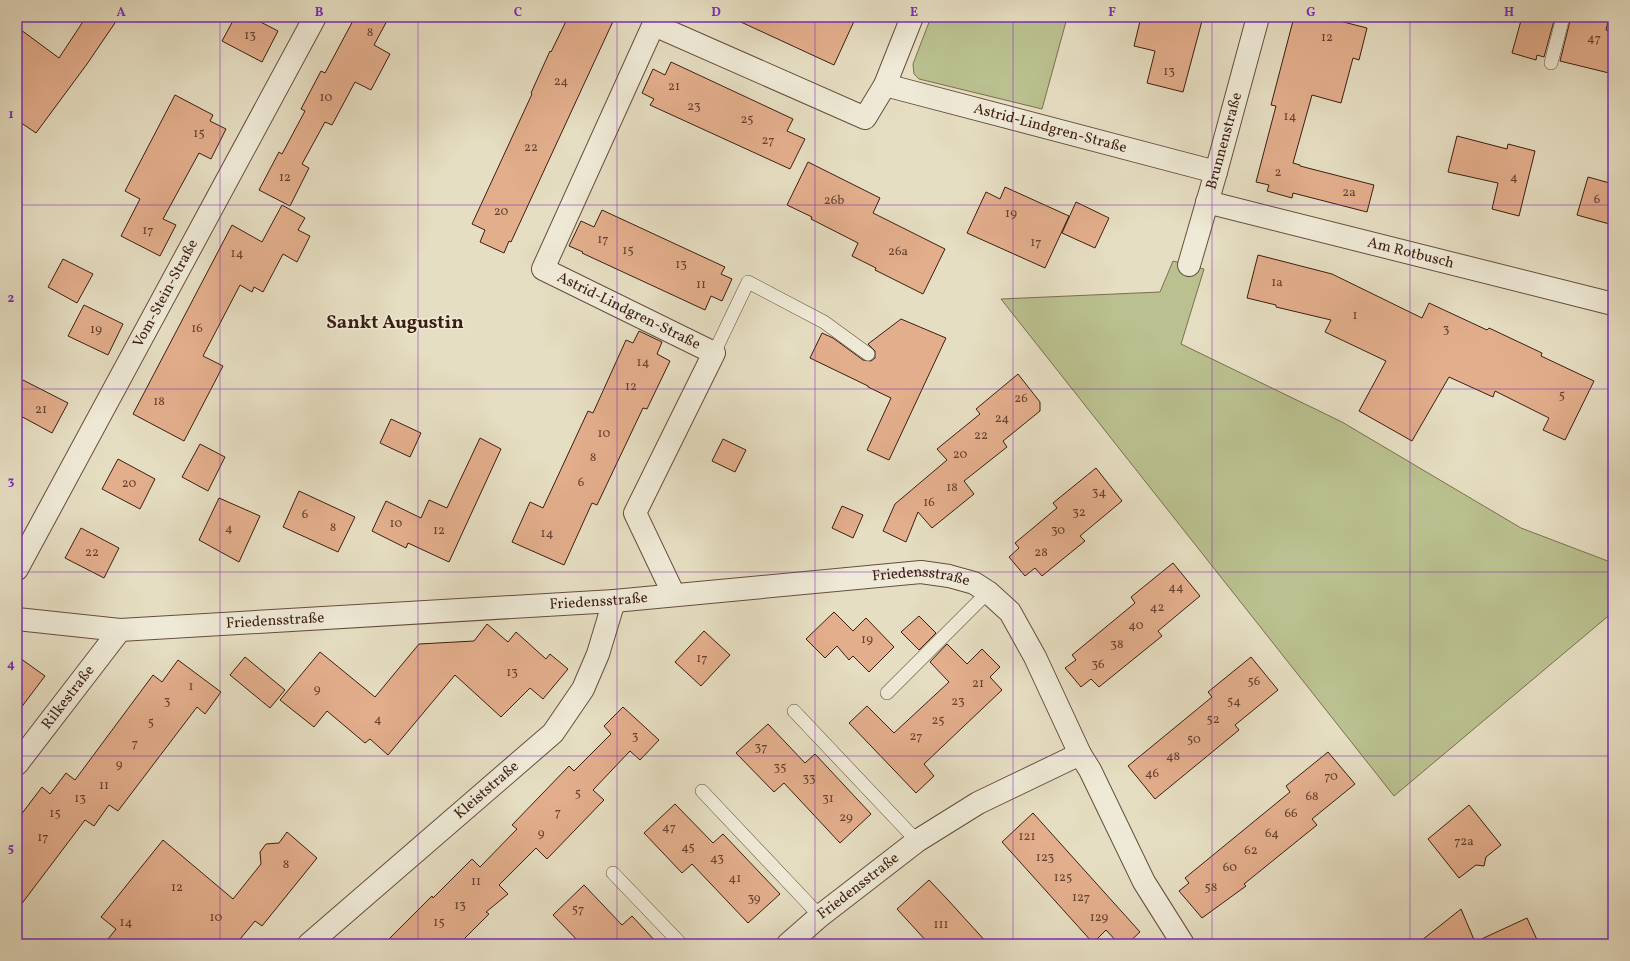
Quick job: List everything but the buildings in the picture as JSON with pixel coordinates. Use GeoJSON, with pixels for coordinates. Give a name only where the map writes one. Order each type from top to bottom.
{"type":"FeatureCollection","features":[{"type":"Feature","properties":{"kind":"street","name":"Vom-Stein-Straße"},"geometry":{"type":"LineString","coordinates":[[17,569],[315,17]]}},
{"type":"Feature","properties":{"kind":"street","name":"Astrid-Lindgren-Straße"},"geometry":{"type":"LineString","coordinates":[[674,595],[635,513],[714,353],[543,270],[655,21],[866,118],[885,85],[912,17]]}},
{"type":"Feature","properties":{"kind":"street","name":"Brunnenstraße"},"geometry":{"type":"LineString","coordinates":[[1189,265],[1208,202],[1258,17]]}},
{"type":"Feature","properties":{"kind":"street","name":"Astrid-Lindgren-Straße"},"geometry":{"type":"LineString","coordinates":[[885,85],[1216,172]]}},
{"type":"Feature","properties":{"kind":"street","name":"Am Rotbusch"},"geometry":{"type":"LineString","coordinates":[[1208,202],[1613,304]]}},
{"type":"Feature","properties":{"kind":"street","name":"Friedensstraße"},"geometry":{"type":"LineString","coordinates":[[17,619],[120,630],[614,601],[921,572],[949,576],[974,583],[988,592],[1010,612],[1035,657],[1080,754],[1090,770],[1144,882],[1183,944]]}},
{"type":"Feature","properties":{"kind":"street","name":"Kleiststraße"},"geometry":{"type":"LineString","coordinates":[[309,944],[553,732],[583,690],[598,654],[614,601]]}},
{"type":"Feature","properties":{"kind":"street","name":"Rilkestraße"},"geometry":{"type":"LineString","coordinates":[[17,764],[120,630]]}},
{"type":"Feature","properties":{"kind":"street","name":"Friedensstraße"},"geometry":{"type":"LineString","coordinates":[[788,944],[820,916],[917,841],[978,804],[1080,754]]}},
{"type":"Feature","properties":{"kind":"lane"},"geometry":{"type":"LineString","coordinates":[[1551,63],[1563,17]]}},
{"type":"Feature","properties":{"kind":"lane"},"geometry":{"type":"LineString","coordinates":[[714,353],[748,282],[824,322],[868,354]]}},
{"type":"Feature","properties":{"kind":"lane"},"geometry":{"type":"LineString","coordinates":[[887,693],[988,592]]}},
{"type":"Feature","properties":{"kind":"lane"},"geometry":{"type":"LineString","coordinates":[[794,711],[917,841]]}},
{"type":"Feature","properties":{"kind":"lane"},"geometry":{"type":"LineString","coordinates":[[702,791],[820,916]]}},
{"type":"Feature","properties":{"kind":"lane"},"geometry":{"type":"LineString","coordinates":[[614,873],[681,944]]}},
{"type":"Feature","properties":{"kind":"green space"},"geometry":{"type":"Polygon","coordinates":[[[931,17],[1067,18],[1042,109],[919,79],[914,74],[913,64],[931,17]]]}},
{"type":"Feature","properties":{"kind":"green space"},"geometry":{"type":"Polygon","coordinates":[[[1173,261],[1204,269],[1181,344],[1342,422],[1521,528],[1613,563],[1613,612],[1394,796],[1001,299],[1160,292],[1173,261]]]}},
{"type":"Feature","properties":{"kind":"district","name":"Sankt Augustin"},"geometry":{"type":"Point","coordinates":[395,323]}}]}
